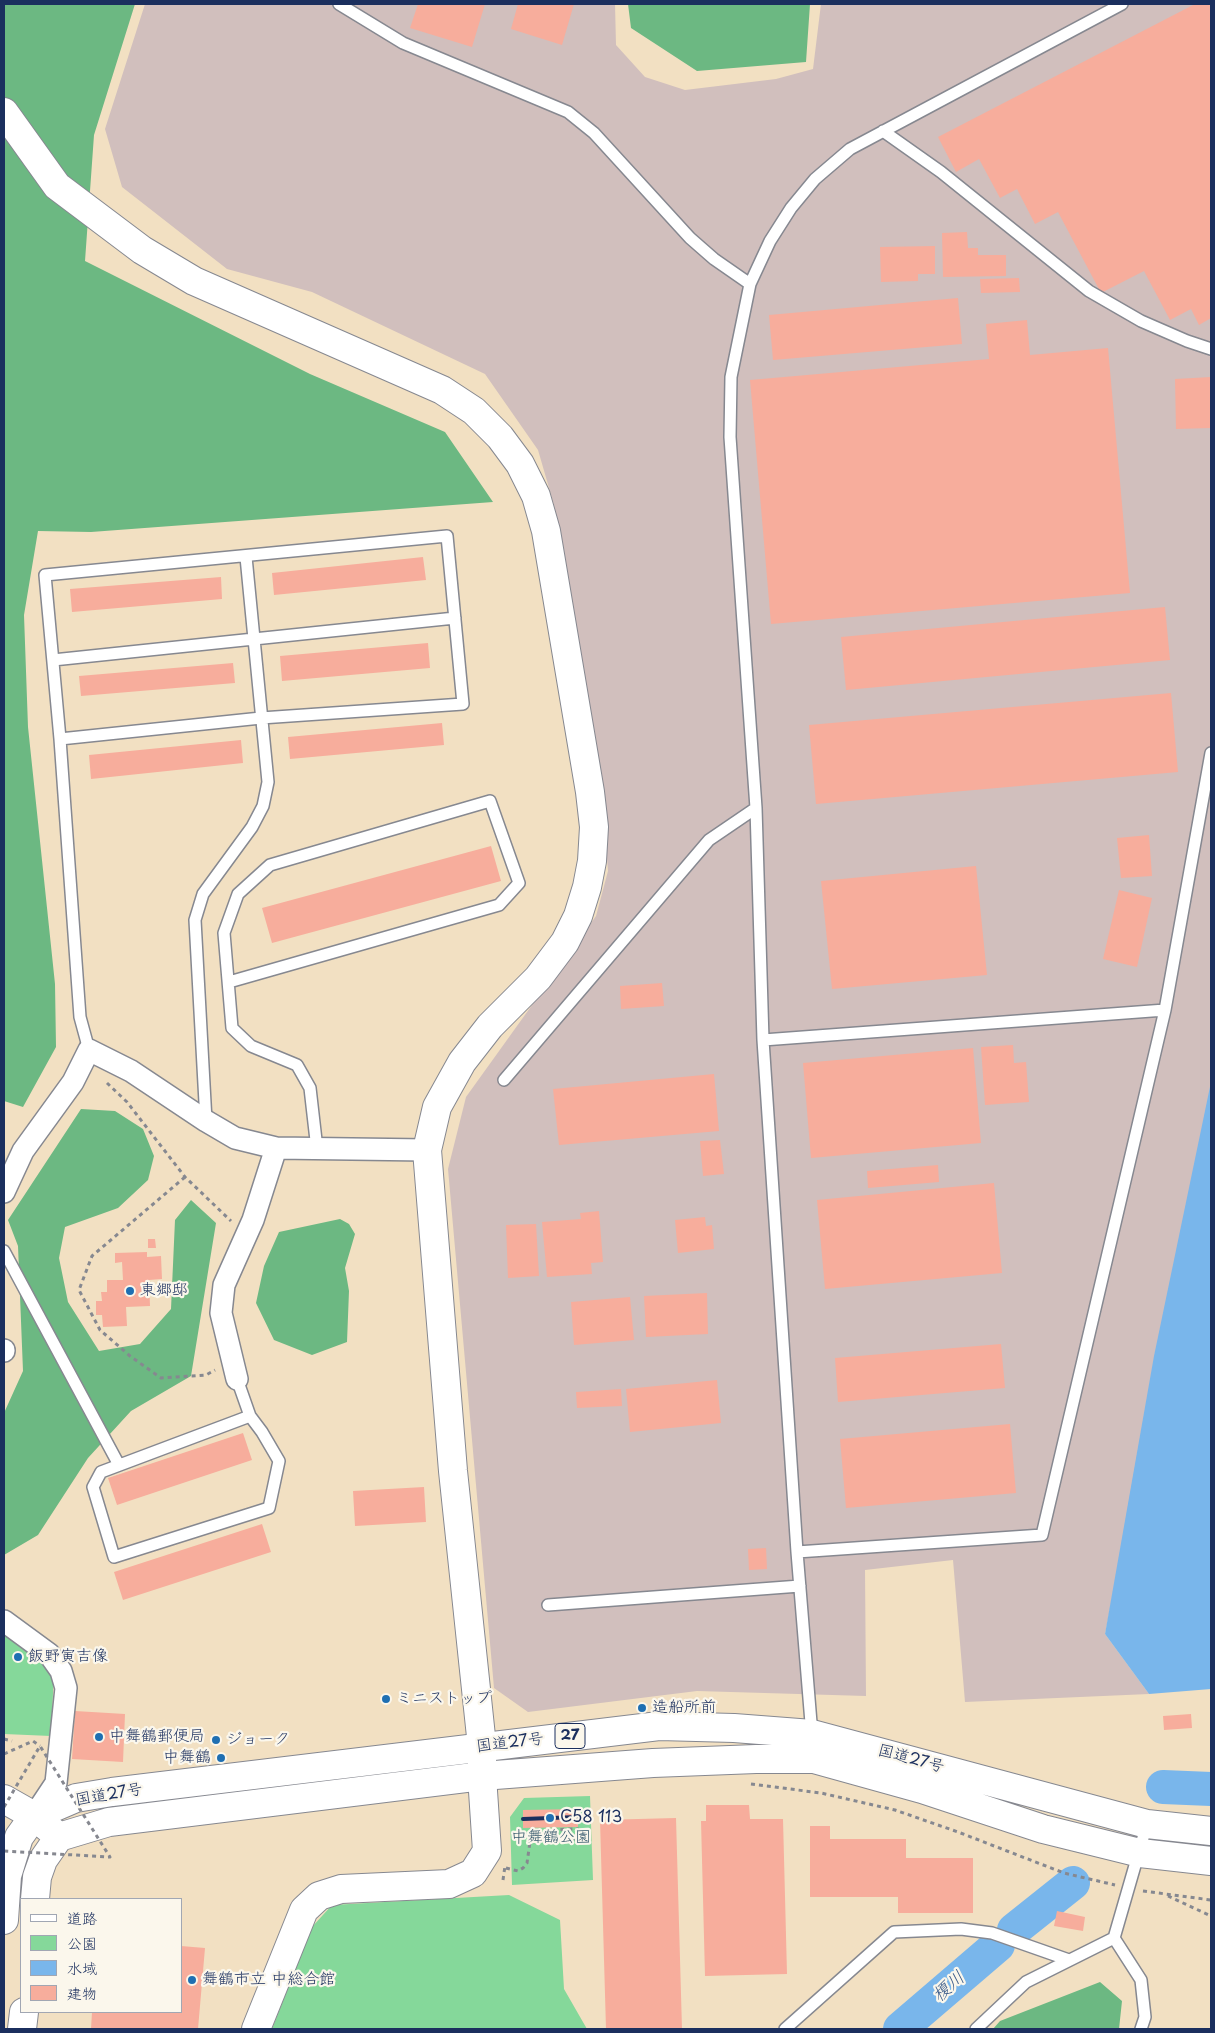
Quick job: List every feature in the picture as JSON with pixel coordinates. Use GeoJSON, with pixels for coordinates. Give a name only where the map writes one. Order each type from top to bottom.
{"type":"FeatureCollection","features":[{"type":"Feature","properties":{"kind":"main road"},"geometry":{"type":"LineString","coordinates":[[4,112],[57,186],[142,250],[194,281],[442,390],[474,411],[500,436],[520,464],[536,496],[546,531],[590,792],[594,827],[592,861],[587,887],[578,916],[565,942],[538,978],[490,1026],[462,1062],[437,1107],[427,1150],[453,1472],[482,1746],[487,1851],[473,1872],[449,1884],[341,1889],[319,1896],[304,1910],[256,2029]]}},
{"type":"Feature","properties":{"kind":"main road","name":"国道27号"},"geometry":{"type":"LineString","coordinates":[[34,1816],[76,1798],[112,1792],[659,1726],[734,1728],[813,1747],[914,1760],[1147,1824],[1211,1831]]}},
{"type":"Feature","properties":{"kind":"main road","name":"国道27号"},"geometry":{"type":"LineString","coordinates":[[59,1837],[109,1822],[482,1776],[653,1763],[813,1747],[922,1789],[1043,1829],[1140,1854],[1211,1861]]}},
{"type":"Feature","properties":{"kind":"main road"},"geometry":{"type":"LineString","coordinates":[[4,1798],[34,1816],[59,1837],[43,1860],[37,1877],[35,1898]]}},
{"type":"Feature","properties":{"kind":"main road"},"geometry":{"type":"LineString","coordinates":[[4,1920],[7,1876],[19,1837],[34,1816]]}},
{"type":"Feature","properties":{"kind":"main road"},"geometry":{"type":"LineString","coordinates":[[22,2029],[24,2013]]}},
{"type":"Feature","properties":{"kind":"street"},"geometry":{"type":"LineString","coordinates":[[4,1192],[23,1151],[73,1082],[86,1055],[131,1071],[206,1122],[234,1138],[276,1148],[427,1150]]}},
{"type":"Feature","properties":{"kind":"street"},"geometry":{"type":"LineString","coordinates":[[235,1370],[221,1313],[224,1285],[253,1220],[276,1148]]}},
{"type":"Feature","properties":{"kind":"street"},"geometry":{"type":"LineString","coordinates":[[4,1621],[49,1654],[61,1671],[66,1688],[56,1783],[34,1816]]}},
{"type":"Feature","properties":{"kind":"lane"},"geometry":{"type":"LineString","coordinates":[[339,4],[403,44],[568,112],[594,133],[690,238],[714,259],[750,284]]}},
{"type":"Feature","properties":{"kind":"lane"},"geometry":{"type":"LineString","coordinates":[[813,1747],[797,1552],[763,1040],[756,808],[730,437],[731,376],[750,284],[770,241],[790,208],[815,179],[850,149],[1122,4]]}},
{"type":"Feature","properties":{"kind":"lane"},"geometry":{"type":"LineString","coordinates":[[883,131],[949,178],[1089,291],[1141,320],[1187,342],[1211,349]]}},
{"type":"Feature","properties":{"kind":"lane"},"geometry":{"type":"LineString","coordinates":[[60,738],[261,718],[463,704],[447,536],[45,575],[60,738],[80,1017],[86,1055]]}},
{"type":"Feature","properties":{"kind":"lane"},"geometry":{"type":"LineString","coordinates":[[206,1122],[195,920],[203,894],[252,827],[263,806],[268,782],[246,557]]}},
{"type":"Feature","properties":{"kind":"lane"},"geometry":{"type":"LineString","coordinates":[[53,660],[455,618]]}},
{"type":"Feature","properties":{"kind":"lane"},"geometry":{"type":"LineString","coordinates":[[797,1552],[1042,1534],[1165,1010],[1211,753]]}},
{"type":"Feature","properties":{"kind":"lane"},"geometry":{"type":"LineString","coordinates":[[229,982],[500,905],[519,883],[490,801],[270,865],[238,894],[224,933],[232,1028],[251,1046],[297,1065],[310,1088],[317,1149]]}},
{"type":"Feature","properties":{"kind":"lane"},"geometry":{"type":"LineString","coordinates":[[504,1080],[709,840],[756,808]]}},
{"type":"Feature","properties":{"kind":"lane"},"geometry":{"type":"LineString","coordinates":[[763,1040],[1165,1010]]}},
{"type":"Feature","properties":{"kind":"lane"},"geometry":{"type":"LineString","coordinates":[[4,1251],[119,1465]]}},
{"type":"Feature","properties":{"kind":"lane"},"geometry":{"type":"LineString","coordinates":[[235,1370],[250,1416],[279,1461],[268,1508],[114,1557],[93,1488],[101,1472],[250,1416]]}},
{"type":"Feature","properties":{"kind":"lane"},"geometry":{"type":"LineString","coordinates":[[548,1605],[800,1586]]}},
{"type":"Feature","properties":{"kind":"lane"},"geometry":{"type":"LineString","coordinates":[[976,2029],[1026,1982],[1114,1938],[1140,1854],[1147,1824]]}},
{"type":"Feature","properties":{"kind":"lane"},"geometry":{"type":"LineString","coordinates":[[784,2029],[894,1932],[961,1929],[992,1933],[1069,1960]]}},
{"type":"Feature","properties":{"kind":"lane"},"geometry":{"type":"LineString","coordinates":[[1114,1938],[1141,1980],[1144,2017],[1141,2029]]}},
{"type":"Feature","properties":{"kind":"path"},"geometry":{"type":"LineString","coordinates":[[86,1055],[127,1102],[185,1177],[246,1236]]}},
{"type":"Feature","properties":{"kind":"path"},"geometry":{"type":"LineString","coordinates":[[185,1177],[92,1256],[79,1290],[100,1330],[130,1356],[161,1378],[206,1375],[235,1370]]}},
{"type":"Feature","properties":{"kind":"path"},"geometry":{"type":"LineString","coordinates":[[4,1739],[12,1741]]}},
{"type":"Feature","properties":{"kind":"path"},"geometry":{"type":"LineString","coordinates":[[4,1754],[33,1741],[40,1746],[110,1856],[4,1851]]}},
{"type":"Feature","properties":{"kind":"path"},"geometry":{"type":"LineString","coordinates":[[4,1807],[40,1746]]}},
{"type":"Feature","properties":{"kind":"path"},"geometry":{"type":"LineString","coordinates":[[748,1783],[822,1794],[895,1810],[1064,1873],[1165,1895],[1211,1900]]}},
{"type":"Feature","properties":{"kind":"path"},"geometry":{"type":"LineString","coordinates":[[506,1868],[518,1871],[523,1868],[527,1863],[530,1842],[542,1832],[566,1830],[578,1829],[579,1839],[567,1839],[566,1830]]}},
{"type":"Feature","properties":{"kind":"path"},"geometry":{"type":"LineString","coordinates":[[503,1880],[506,1868],[505,1859]]}},
{"type":"Feature","properties":{"kind":"path"},"geometry":{"type":"LineString","coordinates":[[1165,1895],[1211,1916]]}},
{"type":"Feature","properties":{"kind":"shaded area"},"geometry":{"type":"Polygon","coordinates":[[[145,4],[615,4],[616,45],[645,77],[685,90],[776,79],[813,69],[821,4],[1211,4],[1211,1106],[1105,1634],[1149,1694],[965,1702],[953,1560],[865,1570],[866,1696],[697,1691],[528,1712],[494,1688],[448,1169],[466,1097],[596,916],[608,871],[602,794],[554,505],[538,450],[485,374],[312,292],[227,269],[122,187],[105,129],[145,4]]]}},
{"type":"Feature","properties":{"kind":"green space"},"geometry":{"type":"Polygon","coordinates":[[[4,4],[135,4],[94,135],[85,261],[310,374],[445,432],[493,502],[91,532],[38,531],[24,615],[28,727],[55,984],[56,1047],[23,1107],[4,1101],[4,4]]]}},
{"type":"Feature","properties":{"kind":"green space"},"geometry":{"type":"Polygon","coordinates":[[[628,4],[810,4],[806,62],[697,71],[631,28],[628,4]]]}},
{"type":"Feature","properties":{"kind":"green space"},"geometry":{"type":"Polygon","coordinates":[[[81,1109],[115,1111],[143,1129],[154,1156],[148,1180],[118,1208],[65,1227],[59,1258],[68,1302],[99,1351],[140,1344],[171,1309],[175,1220],[191,1200],[216,1223],[191,1376],[131,1411],[88,1458],[38,1535],[4,1555],[4,1413],[23,1371],[18,1246],[8,1220],[81,1109]]]}},
{"type":"Feature","properties":{"kind":"green space"},"geometry":{"type":"Polygon","coordinates":[[[340,1219],[349,1224],[355,1234],[345,1268],[349,1291],[347,1342],[312,1355],[274,1340],[256,1303],[264,1266],[279,1232],[340,1219]]]}},
{"type":"Feature","properties":{"kind":"green space"},"geometry":{"type":"Polygon","coordinates":[[[4,1632],[42,1660],[54,1672],[51,1736],[4,1734],[4,1632]]]}},
{"type":"Feature","properties":{"kind":"green space","name":"中舞鶴公園"},"geometry":{"type":"Polygon","coordinates":[[[590,1796],[593,1880],[512,1885],[510,1817],[524,1798],[590,1796]]]}},
{"type":"Feature","properties":{"kind":"green space"},"geometry":{"type":"Polygon","coordinates":[[[509,1895],[560,1920],[564,1989],[587,2029],[272,2029],[312,1927],[332,1905],[509,1895]]]}},
{"type":"Feature","properties":{"kind":"green space"},"geometry":{"type":"Polygon","coordinates":[[[1100,1982],[1122,2001],[1119,2029],[993,2029],[1000,2021],[1100,1982]]]}},
{"type":"Feature","properties":{"kind":"water"},"geometry":{"type":"Polygon","coordinates":[[[1211,1082],[1211,1689],[1149,1694],[1105,1634],[1154,1356],[1211,1082]]]}},
{"type":"Feature","properties":{"kind":"building"},"geometry":{"type":"Polygon","coordinates":[[[418,4],[485,4],[472,47],[410,28],[418,4]]]}},
{"type":"Feature","properties":{"kind":"building"},"geometry":{"type":"Polygon","coordinates":[[[518,4],[574,4],[562,45],[511,29],[518,4]]]}},
{"type":"Feature","properties":{"kind":"building"},"geometry":{"type":"Polygon","coordinates":[[[1195,4],[1211,4],[1211,318],[1199,325],[1191,309],[1170,320],[1144,271],[1101,293],[1058,212],[1035,224],[1017,189],[1000,198],[979,159],[956,172],[938,137],[1195,4]]]}},
{"type":"Feature","properties":{"kind":"building"},"geometry":{"type":"Polygon","coordinates":[[[967,232],[968,248],[978,248],[978,255],[1006,255],[1006,276],[943,277],[942,233],[967,232]]]}},
{"type":"Feature","properties":{"kind":"building"},"geometry":{"type":"Polygon","coordinates":[[[935,246],[935,274],[918,274],[918,281],[881,282],[880,247],[935,246]]]}},
{"type":"Feature","properties":{"kind":"building"},"geometry":{"type":"Polygon","coordinates":[[[1019,278],[1020,292],[981,293],[980,279],[1019,278]]]}},
{"type":"Feature","properties":{"kind":"building"},"geometry":{"type":"Polygon","coordinates":[[[958,298],[962,344],[773,360],[769,315],[958,298]]]}},
{"type":"Feature","properties":{"kind":"building"},"geometry":{"type":"Polygon","coordinates":[[[1027,320],[1030,355],[1108,348],[1130,593],[771,624],[750,380],[989,359],[986,324],[1027,320]]]}},
{"type":"Feature","properties":{"kind":"building"},"geometry":{"type":"Polygon","coordinates":[[[1211,377],[1211,428],[1176,429],[1175,379],[1211,377]]]}},
{"type":"Feature","properties":{"kind":"building"},"geometry":{"type":"Polygon","coordinates":[[[423,557],[426,580],[274,595],[272,573],[423,557]]]}},
{"type":"Feature","properties":{"kind":"building"},"geometry":{"type":"Polygon","coordinates":[[[221,577],[222,599],[72,612],[70,589],[221,577]]]}},
{"type":"Feature","properties":{"kind":"building"},"geometry":{"type":"Polygon","coordinates":[[[1165,607],[1170,660],[846,690],[841,637],[1165,607]]]}},
{"type":"Feature","properties":{"kind":"building"},"geometry":{"type":"Polygon","coordinates":[[[428,643],[430,668],[282,681],[280,656],[428,643]]]}},
{"type":"Feature","properties":{"kind":"building"},"geometry":{"type":"Polygon","coordinates":[[[233,663],[235,683],[81,696],[79,676],[233,663]]]}},
{"type":"Feature","properties":{"kind":"building"},"geometry":{"type":"Polygon","coordinates":[[[1171,693],[1178,772],[816,804],[809,725],[1171,693]]]}},
{"type":"Feature","properties":{"kind":"building"},"geometry":{"type":"Polygon","coordinates":[[[442,723],[444,745],[290,759],[288,737],[442,723]]]}},
{"type":"Feature","properties":{"kind":"building"},"geometry":{"type":"Polygon","coordinates":[[[241,740],[243,763],[91,779],[89,755],[241,740]]]}},
{"type":"Feature","properties":{"kind":"building"},"geometry":{"type":"Polygon","coordinates":[[[1149,835],[1152,876],[1121,878],[1117,838],[1149,835]]]}},
{"type":"Feature","properties":{"kind":"building"},"geometry":{"type":"Polygon","coordinates":[[[491,846],[501,881],[272,943],[262,908],[491,846]]]}},
{"type":"Feature","properties":{"kind":"building"},"geometry":{"type":"Polygon","coordinates":[[[976,866],[987,975],[832,989],[821,881],[976,866]]]}},
{"type":"Feature","properties":{"kind":"building"},"geometry":{"type":"Polygon","coordinates":[[[1119,890],[1152,898],[1137,967],[1103,959],[1119,890]]]}},
{"type":"Feature","properties":{"kind":"building"},"geometry":{"type":"Polygon","coordinates":[[[662,983],[664,1006],[621,1009],[620,986],[662,983]]]}},
{"type":"Feature","properties":{"kind":"building"},"geometry":{"type":"Polygon","coordinates":[[[1013,1045],[1014,1063],[1026,1062],[1029,1102],[985,1105],[981,1047],[1013,1045]]]}},
{"type":"Feature","properties":{"kind":"building"},"geometry":{"type":"Polygon","coordinates":[[[973,1048],[981,1143],[811,1158],[803,1063],[973,1048]]]}},
{"type":"Feature","properties":{"kind":"building"},"geometry":{"type":"Polygon","coordinates":[[[714,1074],[719,1131],[559,1145],[553,1089],[714,1074]]]}},
{"type":"Feature","properties":{"kind":"building"},"geometry":{"type":"Polygon","coordinates":[[[720,1140],[724,1174],[703,1176],[700,1141],[720,1140]]]}},
{"type":"Feature","properties":{"kind":"building"},"geometry":{"type":"Polygon","coordinates":[[[938,1165],[939,1182],[868,1188],[867,1171],[938,1165]]]}},
{"type":"Feature","properties":{"kind":"building"},"geometry":{"type":"Polygon","coordinates":[[[994,1183],[1002,1273],[825,1289],[817,1200],[994,1183]]]}},
{"type":"Feature","properties":{"kind":"building"},"geometry":{"type":"Polygon","coordinates":[[[599,1211],[603,1262],[591,1263],[592,1274],[547,1277],[542,1222],[581,1219],[580,1213],[599,1211]]]}},
{"type":"Feature","properties":{"kind":"building"},"geometry":{"type":"Polygon","coordinates":[[[705,1217],[706,1226],[712,1225],[714,1249],[678,1253],[675,1220],[705,1217]]]}},
{"type":"Feature","properties":{"kind":"building"},"geometry":{"type":"Polygon","coordinates":[[[536,1224],[539,1276],[508,1278],[506,1225],[536,1224]]]}},
{"type":"Feature","properties":{"kind":"building"},"geometry":{"type":"Polygon","coordinates":[[[148,1239],[155,1239],[156,1248],[148,1248],[148,1239]]]}},
{"type":"Feature","properties":{"kind":"building"},"geometry":{"type":"Polygon","coordinates":[[[147,1252],[147,1257],[161,1256],[162,1279],[149,1280],[150,1306],[126,1307],[127,1326],[103,1327],[102,1315],[96,1315],[96,1301],[102,1301],[101,1292],[107,1292],[107,1280],[123,1280],[122,1262],[115,1263],[115,1253],[147,1252]]]}},
{"type":"Feature","properties":{"kind":"building"},"geometry":{"type":"Polygon","coordinates":[[[707,1293],[708,1334],[646,1337],[644,1296],[707,1293]]]}},
{"type":"Feature","properties":{"kind":"building"},"geometry":{"type":"Polygon","coordinates":[[[630,1297],[634,1340],[574,1345],[571,1302],[630,1297]]]}},
{"type":"Feature","properties":{"kind":"building"},"geometry":{"type":"Polygon","coordinates":[[[1001,1344],[1005,1388],[838,1402],[835,1358],[1001,1344]]]}},
{"type":"Feature","properties":{"kind":"building"},"geometry":{"type":"Polygon","coordinates":[[[717,1380],[721,1423],[630,1432],[626,1389],[717,1380]]]}},
{"type":"Feature","properties":{"kind":"building"},"geometry":{"type":"Polygon","coordinates":[[[621,1389],[622,1406],[577,1408],[576,1392],[621,1389]]]}},
{"type":"Feature","properties":{"kind":"building"},"geometry":{"type":"Polygon","coordinates":[[[1010,1424],[1016,1493],[846,1508],[840,1439],[1010,1424]]]}},
{"type":"Feature","properties":{"kind":"building"},"geometry":{"type":"Polygon","coordinates":[[[243,1433],[252,1460],[117,1505],[108,1478],[243,1433]]]}},
{"type":"Feature","properties":{"kind":"building"},"geometry":{"type":"Polygon","coordinates":[[[424,1487],[426,1522],[355,1526],[353,1491],[424,1487]]]}},
{"type":"Feature","properties":{"kind":"building"},"geometry":{"type":"Polygon","coordinates":[[[262,1524],[271,1552],[123,1600],[114,1572],[262,1524]]]}},
{"type":"Feature","properties":{"kind":"building"},"geometry":{"type":"Polygon","coordinates":[[[766,1548],[767,1569],[749,1570],[748,1549],[766,1548]]]}},
{"type":"Feature","properties":{"kind":"building"},"geometry":{"type":"Polygon","coordinates":[[[75,1711],[125,1714],[123,1762],[72,1759],[75,1711]]]}},
{"type":"Feature","properties":{"kind":"building"},"geometry":{"type":"Polygon","coordinates":[[[1191,1714],[1192,1728],[1164,1730],[1163,1716],[1191,1714]]]}},
{"type":"Feature","properties":{"kind":"building"},"geometry":{"type":"Polygon","coordinates":[[[706,1805],[749,1805],[750,1819],[783,1819],[787,1974],[705,1976],[701,1821],[706,1821],[706,1805]]]}},
{"type":"Feature","properties":{"kind":"building"},"geometry":{"type":"Polygon","coordinates":[[[578,1809],[578,1827],[523,1828],[523,1810],[578,1809]]]}},
{"type":"Feature","properties":{"kind":"building"},"geometry":{"type":"Polygon","coordinates":[[[676,1818],[682,2029],[606,2029],[600,1820],[676,1818]]]}},
{"type":"Feature","properties":{"kind":"building"},"geometry":{"type":"Polygon","coordinates":[[[810,1826],[830,1826],[830,1839],[906,1839],[906,1858],[973,1858],[973,1913],[898,1913],[898,1897],[810,1897],[810,1826]]]}},
{"type":"Feature","properties":{"kind":"building"},"geometry":{"type":"Polygon","coordinates":[[[1057,1911],[1085,1917],[1083,1931],[1054,1926],[1057,1911]]]}},
{"type":"Feature","properties":{"kind":"building","name":"舞鶴市立 中総合館"},"geometry":{"type":"Polygon","coordinates":[[[182,1946],[205,1948],[198,2029],[91,2029],[92,2013],[182,2013],[182,1946]]]}},
{"type":"Feature","properties":{"kind":"waterway","name":"榎川"},"geometry":{"type":"LineString","coordinates":[[1163,1787],[1211,1789]]}},
{"type":"Feature","properties":{"kind":"waterway","name":"榎川"},"geometry":{"type":"LineString","coordinates":[[1014,1930],[1073,1883]]}},
{"type":"Feature","properties":{"kind":"waterway","name":"榎川"},"geometry":{"type":"LineString","coordinates":[[900,2029],[998,1945]]}},
{"type":"Feature","properties":{"kind":"railway"},"geometry":{"type":"LineString","coordinates":[[523,1819],[578,1817]]}},
{"type":"Feature","properties":{"kind":"place","name":"東郷邸"},"geometry":{"type":"Point","coordinates":[130,1291]}},
{"type":"Feature","properties":{"kind":"place","name":"飯野寅吉像"},"geometry":{"type":"Point","coordinates":[18,1657]}},
{"type":"Feature","properties":{"kind":"place","name":"ミニストップ"},"geometry":{"type":"Point","coordinates":[386,1699]}},
{"type":"Feature","properties":{"kind":"place","name":"造船所前"},"geometry":{"type":"Point","coordinates":[642,1708]}},
{"type":"Feature","properties":{"kind":"place","name":"中舞鶴郵便局"},"geometry":{"type":"Point","coordinates":[99,1737]}},
{"type":"Feature","properties":{"kind":"place","name":"ジョーク"},"geometry":{"type":"Point","coordinates":[216,1740]}},
{"type":"Feature","properties":{"kind":"place","name":"中舞鶴"},"geometry":{"type":"Point","coordinates":[221,1758]}},
{"type":"Feature","properties":{"kind":"place","name":"C58 113"},"geometry":{"type":"Point","coordinates":[550,1818]}},
{"type":"Feature","properties":{"kind":"place","name":"舞鶴市立 中総合館"},"geometry":{"type":"Point","coordinates":[192,1980]}}]}
